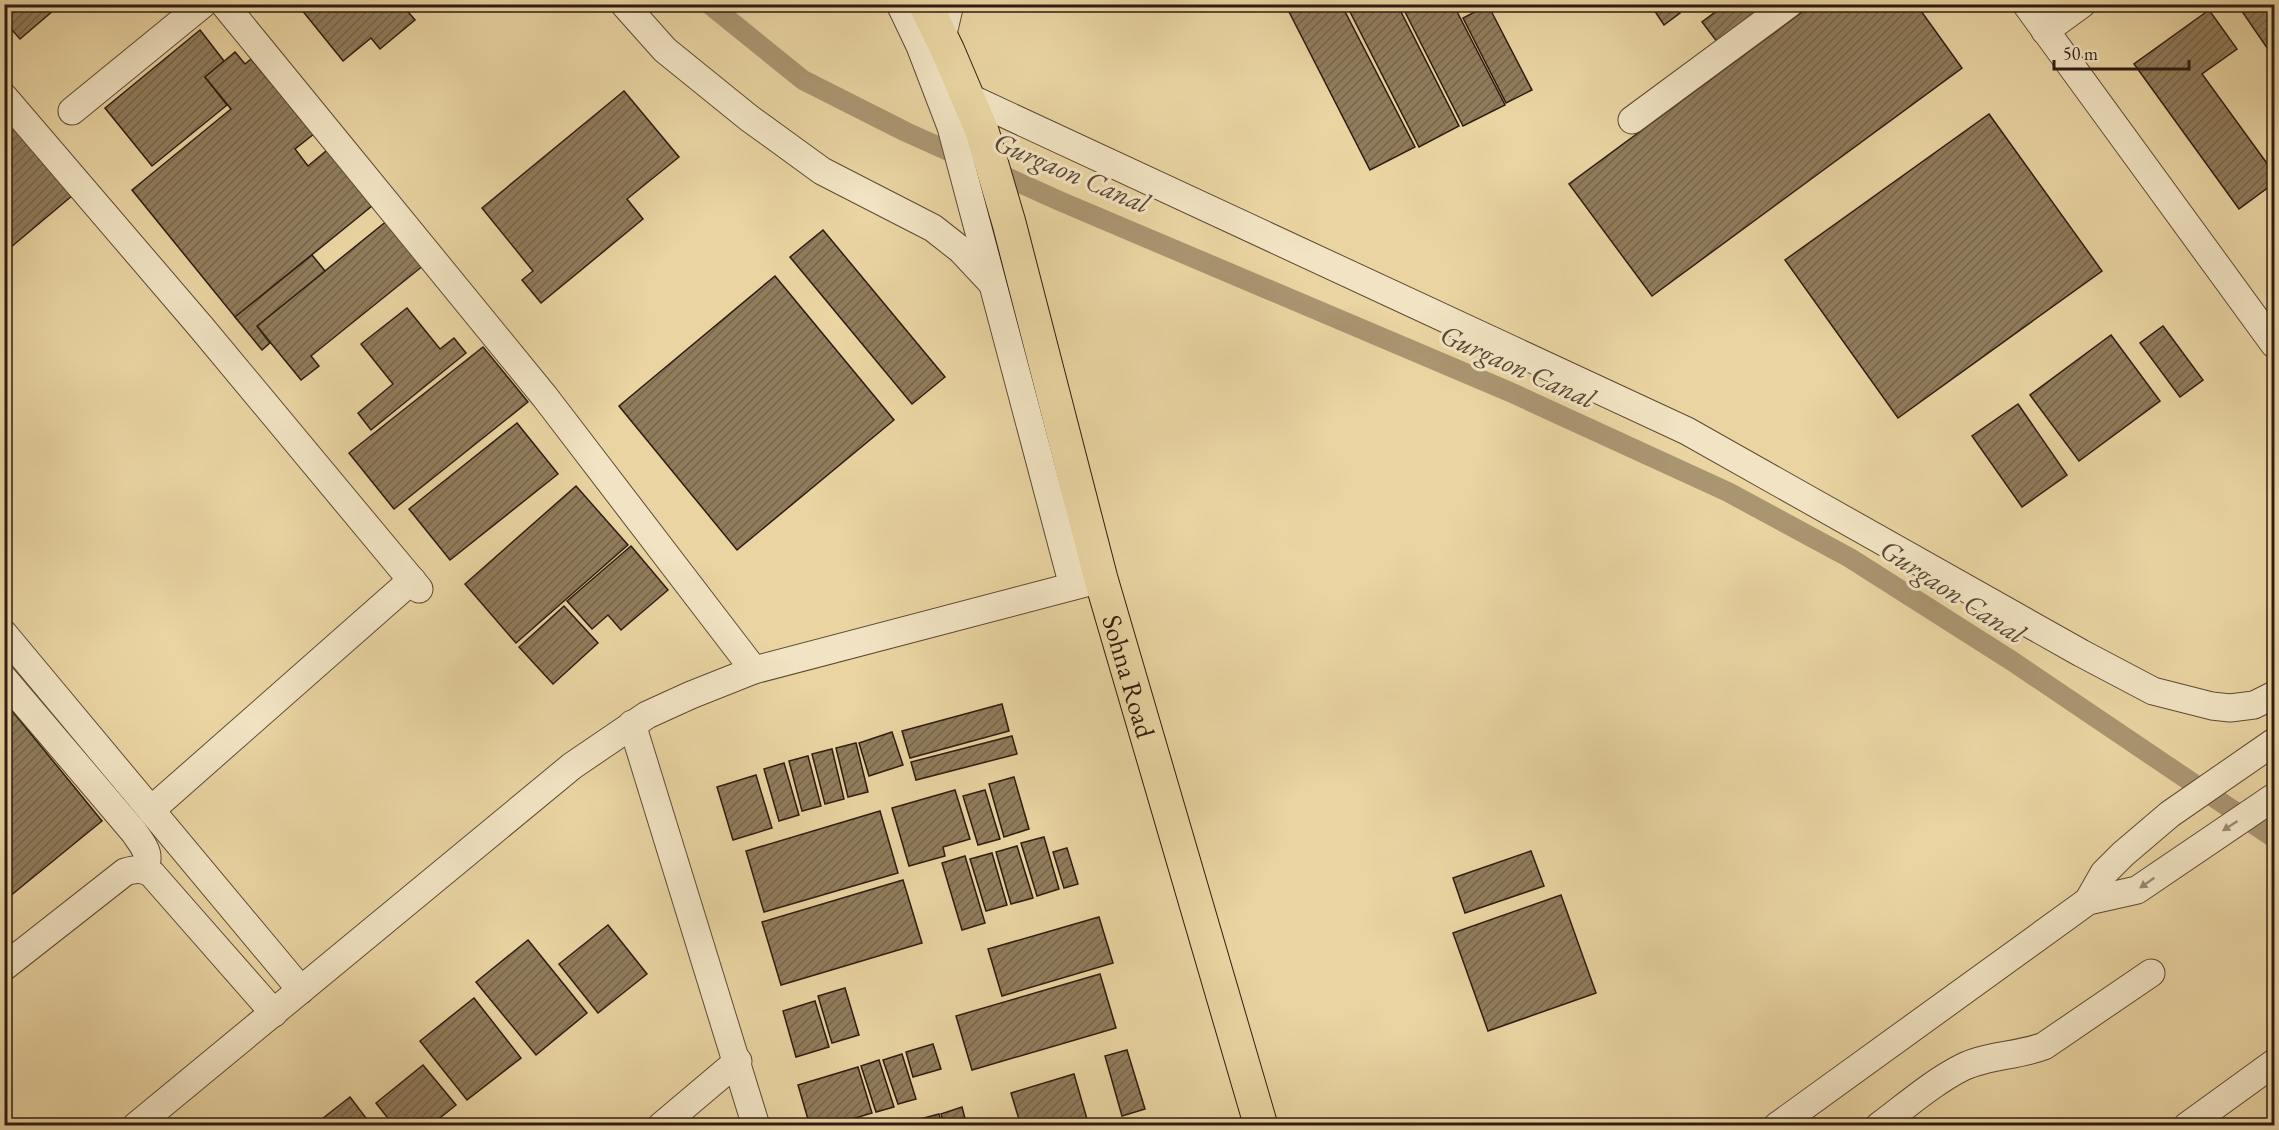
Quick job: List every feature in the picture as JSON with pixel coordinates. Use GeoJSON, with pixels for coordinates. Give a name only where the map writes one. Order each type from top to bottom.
{"type":"FeatureCollection","features":[{"type":"Feature","properties":{"kind":"main road","name":"Sohna Road"},"geometry":{"type":"LineString","coordinates":[[925,4],[931,42],[968,97],[966,129],[1009,224],[1087,582],[1261,1125]]}},
{"type":"Feature","properties":{"kind":"street"},"geometry":{"type":"LineString","coordinates":[[72,111],[203,4]]}},
{"type":"Feature","properties":{"kind":"street"},"geometry":{"type":"LineString","coordinates":[[224,4],[545,397],[754,670]]}},
{"type":"Feature","properties":{"kind":"street"},"geometry":{"type":"LineString","coordinates":[[624,4],[665,50],[749,118],[822,171],[933,228],[961,250],[993,284]]}},
{"type":"Feature","properties":{"kind":"street"},"geometry":{"type":"LineString","coordinates":[[136,1125],[572,766],[632,724],[668,705],[754,670],[1087,582],[993,284],[973,207],[966,129],[931,42],[908,24],[900,4]]}},
{"type":"Feature","properties":{"kind":"street"},"geometry":{"type":"LineString","coordinates":[[931,42],[950,4]]}},
{"type":"Feature","properties":{"kind":"street"},"geometry":{"type":"LineString","coordinates":[[1632,120],[1790,4]]}},
{"type":"Feature","properties":{"kind":"street"},"geometry":{"type":"LineString","coordinates":[[2026,4],[2274,344]]}},
{"type":"Feature","properties":{"kind":"street"},"geometry":{"type":"LineString","coordinates":[[2045,31],[2082,4]]}},
{"type":"Feature","properties":{"kind":"street"},"geometry":{"type":"LineString","coordinates":[[4,97],[201,327],[415,584],[151,810]]}},
{"type":"Feature","properties":{"kind":"street"},"geometry":{"type":"LineString","coordinates":[[968,97],[1687,431],[2081,653],[2153,691],[2212,706],[2230,708],[2254,705],[2274,695]]}},
{"type":"Feature","properties":{"kind":"street"},"geometry":{"type":"LineString","coordinates":[[4,634],[301,990]]}},
{"type":"Feature","properties":{"kind":"street"},"geometry":{"type":"LineString","coordinates":[[4,679],[134,832],[146,850],[148,860],[144,870]]}},
{"type":"Feature","properties":{"kind":"street"},"geometry":{"type":"LineString","coordinates":[[632,724],[756,1125]]}},
{"type":"Feature","properties":{"kind":"street"},"geometry":{"type":"LineString","coordinates":[[2088,901],[2104,873],[2114,861],[2169,814],[2274,742]]}},
{"type":"Feature","properties":{"kind":"street"},"geometry":{"type":"LineString","coordinates":[[1777,1125],[2088,901],[2137,890],[2269,800]]}},
{"type":"Feature","properties":{"kind":"street"},"geometry":{"type":"LineString","coordinates":[[4,967],[124,872],[144,870],[152,874],[274,1013]]}},
{"type":"Feature","properties":{"kind":"street"},"geometry":{"type":"LineString","coordinates":[[1879,1125],[1963,1067],[2044,1046],[2151,973]]}},
{"type":"Feature","properties":{"kind":"street"},"geometry":{"type":"LineString","coordinates":[[661,1125],[738,1061]]}},
{"type":"Feature","properties":{"kind":"street"},"geometry":{"type":"LineString","coordinates":[[2187,1125],[2270,1074]]}},
{"type":"Feature","properties":{"kind":"building"},"geometry":{"type":"Polygon","coordinates":[[[4,4],[61,4],[20,39],[4,21],[4,4]]]}},
{"type":"Feature","properties":{"kind":"building"},"geometry":{"type":"Polygon","coordinates":[[[297,4],[407,4],[404,7],[415,20],[380,49],[371,38],[343,61],[297,4]]]}},
{"type":"Feature","properties":{"kind":"building"},"geometry":{"type":"Polygon","coordinates":[[[1285,4],[1341,4],[1415,147],[1370,170],[1285,4]]]}},
{"type":"Feature","properties":{"kind":"building"},"geometry":{"type":"Polygon","coordinates":[[[1346,4],[1397,4],[1459,126],[1419,147],[1346,4]]]}},
{"type":"Feature","properties":{"kind":"building"},"geometry":{"type":"Polygon","coordinates":[[[1401,4],[1453,4],[1505,105],[1463,126],[1401,4]]]}},
{"type":"Feature","properties":{"kind":"building"},"geometry":{"type":"Polygon","coordinates":[[[1650,4],[1673,4],[1680,13],[1664,25],[1650,4]]]}},
{"type":"Feature","properties":{"kind":"building"},"geometry":{"type":"Polygon","coordinates":[[[1726,4],[1750,4],[1757,14],[1718,43],[1702,22],[1726,4]]]}},
{"type":"Feature","properties":{"kind":"building"},"geometry":{"type":"Polygon","coordinates":[[[1813,4],[1916,4],[1962,68],[1652,296],[1569,184],[1813,4]]]}},
{"type":"Feature","properties":{"kind":"building"},"geometry":{"type":"Polygon","coordinates":[[[2237,4],[2274,4],[2274,58],[2237,4]]]}},
{"type":"Feature","properties":{"kind":"building"},"geometry":{"type":"Polygon","coordinates":[[[1488,5],[1532,90],[1506,103],[1463,18],[1488,5]]]}},
{"type":"Feature","properties":{"kind":"building"},"geometry":{"type":"Polygon","coordinates":[[[2209,10],[2237,49],[2202,74],[2274,173],[2274,183],[2239,209],[2134,64],[2209,10]]]}},
{"type":"Feature","properties":{"kind":"building"},"geometry":{"type":"Polygon","coordinates":[[[200,30],[224,61],[205,77],[227,105],[152,166],[105,108],[200,30]]]}},
{"type":"Feature","properties":{"kind":"building"},"geometry":{"type":"Polygon","coordinates":[[[235,52],[245,64],[251,59],[270,82],[276,77],[319,130],[295,149],[308,166],[332,146],[377,202],[235,317],[132,190],[231,109],[205,77],[235,52]]]}},
{"type":"Feature","properties":{"kind":"building"},"geometry":{"type":"Polygon","coordinates":[[[624,91],[679,157],[627,199],[643,219],[541,303],[522,280],[533,271],[482,208],[624,91]]]}},
{"type":"Feature","properties":{"kind":"building"},"geometry":{"type":"Polygon","coordinates":[[[1989,114],[2102,271],[1898,418],[1785,260],[1989,114]]]}},
{"type":"Feature","properties":{"kind":"building"},"geometry":{"type":"Polygon","coordinates":[[[15,126],[73,195],[4,253],[4,135],[15,126]]]}},
{"type":"Feature","properties":{"kind":"building"},"geometry":{"type":"Polygon","coordinates":[[[388,220],[424,265],[311,356],[319,366],[301,380],[257,326],[388,220]]]}},
{"type":"Feature","properties":{"kind":"building"},"geometry":{"type":"Polygon","coordinates":[[[823,230],[945,377],[912,404],[790,257],[823,230]]]}},
{"type":"Feature","properties":{"kind":"building"},"geometry":{"type":"Polygon","coordinates":[[[312,255],[325,271],[257,326],[270,343],[262,350],[235,317],[312,255]]]}},
{"type":"Feature","properties":{"kind":"building"},"geometry":{"type":"Polygon","coordinates":[[[775,276],[894,420],[737,550],[619,406],[775,276]]]}},
{"type":"Feature","properties":{"kind":"building"},"geometry":{"type":"Polygon","coordinates":[[[407,308],[440,349],[454,338],[466,353],[371,430],[358,413],[393,384],[361,344],[407,308]]]}},
{"type":"Feature","properties":{"kind":"building"},"geometry":{"type":"Polygon","coordinates":[[[2163,326],[2203,380],[2180,397],[2140,343],[2163,326]]]}},
{"type":"Feature","properties":{"kind":"building"},"geometry":{"type":"Polygon","coordinates":[[[2111,335],[2160,401],[2079,461],[2030,395],[2111,335]]]}},
{"type":"Feature","properties":{"kind":"building"},"geometry":{"type":"Polygon","coordinates":[[[483,347],[528,402],[394,509],[349,453],[483,347]]]}},
{"type":"Feature","properties":{"kind":"building"},"geometry":{"type":"Polygon","coordinates":[[[2018,404],[2067,475],[2022,507],[1972,436],[2018,404]]]}},
{"type":"Feature","properties":{"kind":"building"},"geometry":{"type":"Polygon","coordinates":[[[517,423],[558,474],[450,560],[409,509],[517,423]]]}},
{"type":"Feature","properties":{"kind":"building"},"geometry":{"type":"Polygon","coordinates":[[[576,486],[628,545],[516,643],[465,584],[576,486]]]}},
{"type":"Feature","properties":{"kind":"building"},"geometry":{"type":"Polygon","coordinates":[[[631,546],[668,590],[621,630],[608,615],[592,629],[567,601],[631,546]]]}},
{"type":"Feature","properties":{"kind":"building"},"geometry":{"type":"Polygon","coordinates":[[[564,606],[598,643],[553,684],[519,647],[564,606]]]}},
{"type":"Feature","properties":{"kind":"building"},"geometry":{"type":"Polygon","coordinates":[[[4,701],[102,821],[4,901],[4,701]]]}},
{"type":"Feature","properties":{"kind":"building"},"geometry":{"type":"Polygon","coordinates":[[[1002,704],[1009,731],[910,758],[902,731],[1002,704]]]}},
{"type":"Feature","properties":{"kind":"building"},"geometry":{"type":"Polygon","coordinates":[[[892,732],[903,765],[869,776],[859,743],[892,732]]]}},
{"type":"Feature","properties":{"kind":"building"},"geometry":{"type":"Polygon","coordinates":[[[1012,736],[1017,754],[916,780],[911,762],[1012,736]]]}},
{"type":"Feature","properties":{"kind":"building"},"geometry":{"type":"Polygon","coordinates":[[[856,743],[868,792],[848,797],[836,748],[856,743]]]}},
{"type":"Feature","properties":{"kind":"building"},"geometry":{"type":"Polygon","coordinates":[[[832,749],[844,799],[825,804],[812,754],[832,749]]]}},
{"type":"Feature","properties":{"kind":"building"},"geometry":{"type":"Polygon","coordinates":[[[808,756],[821,806],[802,811],[789,761],[808,756]]]}},
{"type":"Feature","properties":{"kind":"building"},"geometry":{"type":"Polygon","coordinates":[[[784,763],[799,815],[779,821],[764,769],[784,763]]]}},
{"type":"Feature","properties":{"kind":"building"},"geometry":{"type":"Polygon","coordinates":[[[756,775],[772,828],[733,840],[717,787],[756,775]]]}},
{"type":"Feature","properties":{"kind":"building"},"geometry":{"type":"Polygon","coordinates":[[[1014,777],[1029,829],[1004,837],[989,784],[1014,777]]]}},
{"type":"Feature","properties":{"kind":"building"},"geometry":{"type":"Polygon","coordinates":[[[955,790],[970,839],[943,847],[945,856],[909,866],[892,808],[955,790]]]}},
{"type":"Feature","properties":{"kind":"building"},"geometry":{"type":"Polygon","coordinates":[[[985,790],[1000,839],[978,845],[963,796],[985,790]]]}},
{"type":"Feature","properties":{"kind":"building"},"geometry":{"type":"Polygon","coordinates":[[[880,811],[898,873],[764,912],[746,851],[880,811]]]}},
{"type":"Feature","properties":{"kind":"building"},"geometry":{"type":"Polygon","coordinates":[[[1044,837],[1059,889],[1037,896],[1021,843],[1044,837]]]}},
{"type":"Feature","properties":{"kind":"building"},"geometry":{"type":"Polygon","coordinates":[[[1017,846],[1033,898],[1011,904],[996,852],[1017,846]]]}},
{"type":"Feature","properties":{"kind":"building"},"geometry":{"type":"Polygon","coordinates":[[[1067,848],[1078,884],[1064,888],[1053,852],[1067,848]]]}},
{"type":"Feature","properties":{"kind":"building"},"geometry":{"type":"Polygon","coordinates":[[[1531,851],[1544,886],[1465,913],[1453,878],[1531,851]]]}},
{"type":"Feature","properties":{"kind":"building"},"geometry":{"type":"Polygon","coordinates":[[[992,853],[1007,905],[986,911],[970,859],[992,853]]]}},
{"type":"Feature","properties":{"kind":"building"},"geometry":{"type":"Polygon","coordinates":[[[965,856],[985,923],[962,930],[942,863],[965,856]]]}},
{"type":"Feature","properties":{"kind":"building"},"geometry":{"type":"Polygon","coordinates":[[[903,880],[922,943],[781,985],[762,922],[903,880]]]}},
{"type":"Feature","properties":{"kind":"building"},"geometry":{"type":"Polygon","coordinates":[[[1561,895],[1596,993],[1488,1031],[1453,933],[1561,895]]]}},
{"type":"Feature","properties":{"kind":"building"},"geometry":{"type":"Polygon","coordinates":[[[1099,917],[1113,963],[1002,996],[988,949],[1099,917]]]}},
{"type":"Feature","properties":{"kind":"building"},"geometry":{"type":"Polygon","coordinates":[[[608,925],[647,974],[598,1013],[559,964],[608,925]]]}},
{"type":"Feature","properties":{"kind":"building"},"geometry":{"type":"Polygon","coordinates":[[[528,940],[587,1013],[536,1055],[476,982],[528,940]]]}},
{"type":"Feature","properties":{"kind":"building"},"geometry":{"type":"Polygon","coordinates":[[[1100,974],[1116,1028],[972,1070],[956,1016],[1100,974]]]}},
{"type":"Feature","properties":{"kind":"building"},"geometry":{"type":"Polygon","coordinates":[[[845,988],[859,1035],[832,1043],[818,996],[845,988]]]}},
{"type":"Feature","properties":{"kind":"building"},"geometry":{"type":"Polygon","coordinates":[[[474,998],[521,1058],[467,1100],[420,1041],[474,998]]]}},
{"type":"Feature","properties":{"kind":"building"},"geometry":{"type":"Polygon","coordinates":[[[815,1001],[829,1047],[796,1057],[783,1011],[815,1001]]]}},
{"type":"Feature","properties":{"kind":"building"},"geometry":{"type":"Polygon","coordinates":[[[933,1044],[941,1069],[913,1077],[906,1052],[933,1044]]]}},
{"type":"Feature","properties":{"kind":"building"},"geometry":{"type":"Polygon","coordinates":[[[1127,1050],[1145,1109],[1122,1116],[1105,1056],[1127,1050]]]}},
{"type":"Feature","properties":{"kind":"building"},"geometry":{"type":"Polygon","coordinates":[[[902,1054],[916,1099],[898,1104],[883,1060],[902,1054]]]}},
{"type":"Feature","properties":{"kind":"building"},"geometry":{"type":"Polygon","coordinates":[[[879,1060],[894,1107],[876,1112],[861,1066],[879,1060]]]}},
{"type":"Feature","properties":{"kind":"building"},"geometry":{"type":"Polygon","coordinates":[[[423,1065],[456,1105],[430,1126],[394,1126],[376,1103],[423,1065]]]}},
{"type":"Feature","properties":{"kind":"building"},"geometry":{"type":"Polygon","coordinates":[[[858,1067],[872,1113],[829,1126],[810,1126],[798,1085],[858,1067]]]}},
{"type":"Feature","properties":{"kind":"building"},"geometry":{"type":"Polygon","coordinates":[[[1074,1074],[1089,1126],[1021,1126],[1011,1093],[1074,1074]]]}},
{"type":"Feature","properties":{"kind":"building"},"geometry":{"type":"Polygon","coordinates":[[[350,1097],[372,1126],[313,1126],[350,1097]]]}},
{"type":"Feature","properties":{"kind":"building"},"geometry":{"type":"Polygon","coordinates":[[[962,1107],[967,1126],[945,1126],[941,1114],[962,1107]]]}},
{"type":"Feature","properties":{"kind":"building"},"geometry":{"type":"Polygon","coordinates":[[[939,1114],[942,1126],[922,1126],[920,1119],[939,1114]]]}},
{"type":"Feature","properties":{"kind":"waterway","name":"Gurgaon Canal"},"geometry":{"type":"LineString","coordinates":[[709,4],[803,80],[906,132],[1062,202],[1510,392],[1728,492],[1850,558],[2012,661],[2274,838]]}}]}
